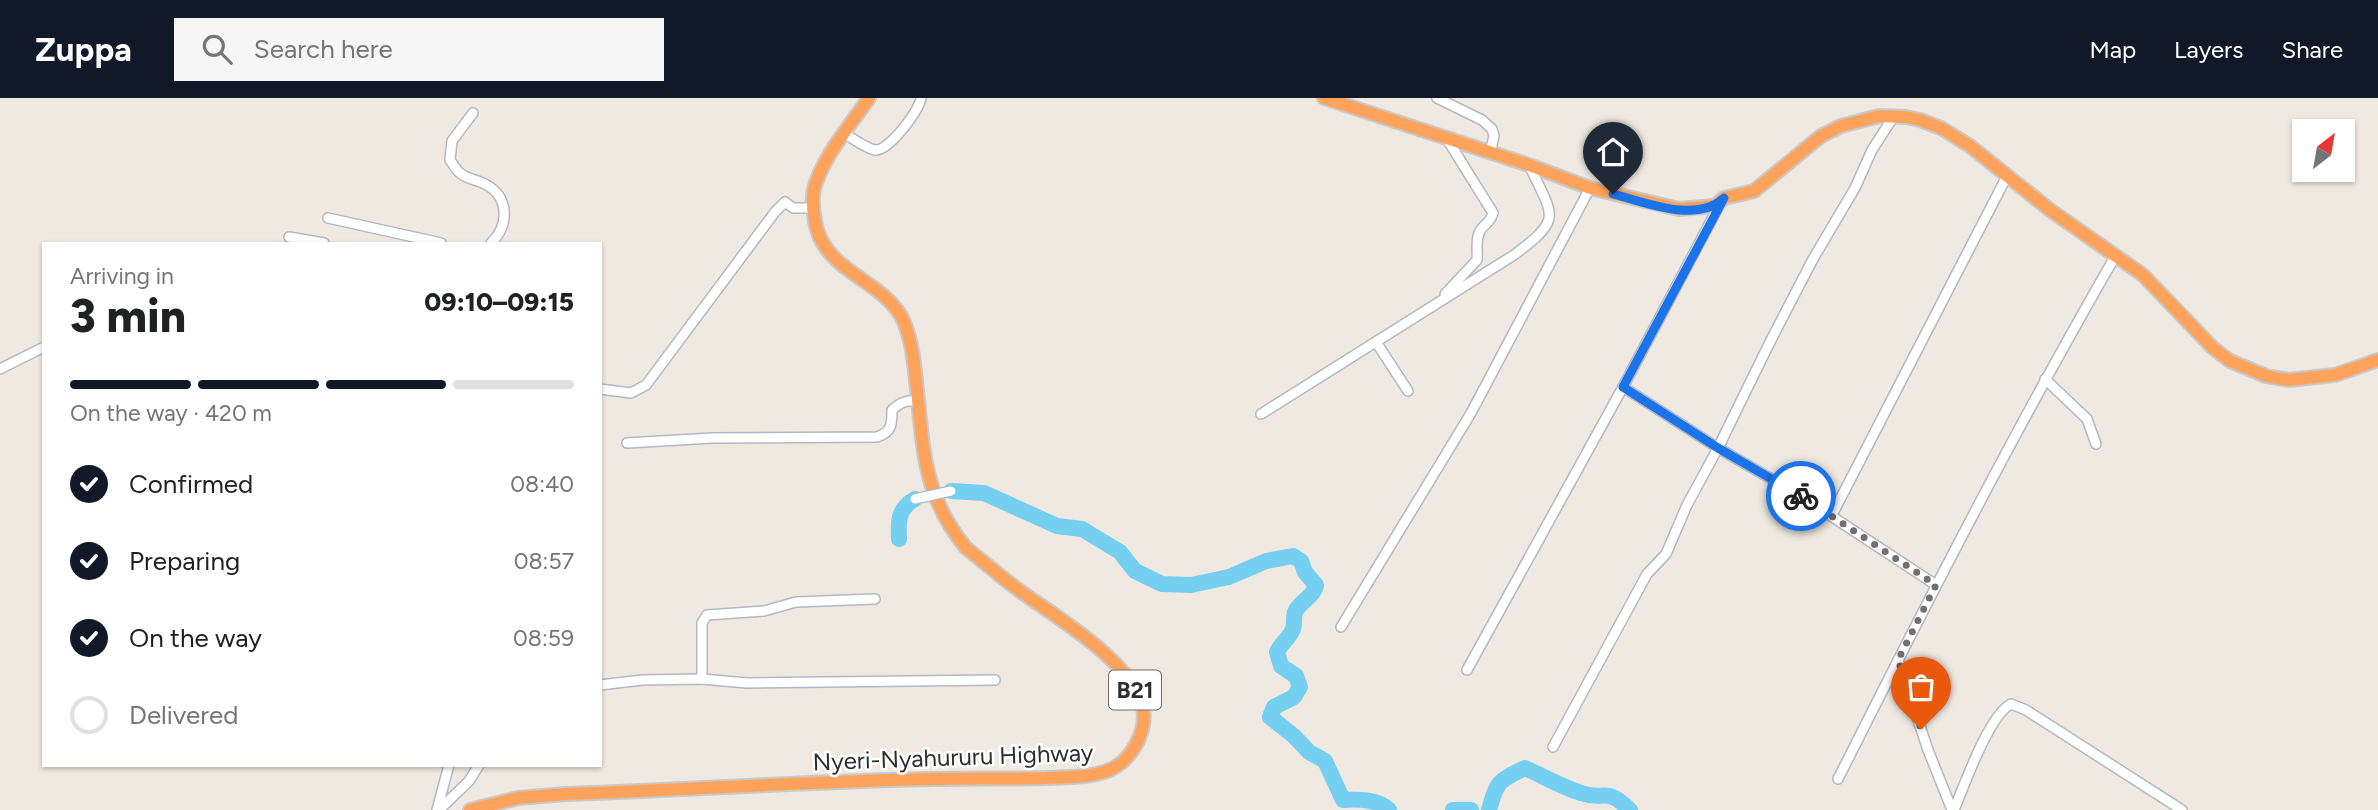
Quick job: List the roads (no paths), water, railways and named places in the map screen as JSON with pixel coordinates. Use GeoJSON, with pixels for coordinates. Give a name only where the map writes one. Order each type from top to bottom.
{"type":"FeatureCollection","features":[{"type":"Feature","properties":{"kind":"highway","name":"Nyeri-Nyahururu Highway"},"geometry":{"type":"LineString","coordinates":[[470,810],[518,798],[566,794],[935,779],[1061,777],[1107,772],[1123,762],[1133,750],[1144,724],[1144,713],[1136,691],[1105,653],[966,548],[950,528],[940,510],[926,466],[912,349],[904,320],[887,301],[844,267],[818,236],[814,190],[823,167],[869,98]]}},
{"type":"Feature","properties":{"kind":"highway"},"geometry":{"type":"LineString","coordinates":[[1325,98],[1529,165],[1590,188],[1679,209],[1715,206],[1724,198],[1754,191],[1821,136],[1841,126],[1879,116],[1906,117],[1941,128],[1970,146],[2050,210],[2116,255],[2163,294],[2213,348],[2230,361],[2246,369],[2288,380],[2335,375],[2378,360]]}},
{"type":"Feature","properties":{"kind":"street"},"geometry":{"type":"LineString","coordinates":[[845,134],[874,150],[879,150],[887,146],[908,123],[921,103],[921,98]]}},
{"type":"Feature","properties":{"kind":"street"},"geometry":{"type":"LineString","coordinates":[[1437,98],[1489,126],[1494,136],[1490,153]]}},
{"type":"Feature","properties":{"kind":"street"},"geometry":{"type":"LineString","coordinates":[[473,113],[452,141],[450,160],[459,172],[485,184],[501,200],[506,214],[505,221],[502,230],[492,242]]}},
{"type":"Feature","properties":{"kind":"street"},"geometry":{"type":"LineString","coordinates":[[1553,747],[1647,574],[1666,554],[1687,505],[1813,259],[1854,188],[1872,150],[1894,116]]}},
{"type":"Feature","properties":{"kind":"street"},"geometry":{"type":"LineString","coordinates":[[1432,307],[1477,260],[1477,238],[1480,229],[1492,218],[1493,213],[1447,139]]}},
{"type":"Feature","properties":{"kind":"street"},"geometry":{"type":"LineString","coordinates":[[1261,414],[1514,255],[1538,237],[1548,226],[1550,212],[1529,165]]}},
{"type":"Feature","properties":{"kind":"street"},"geometry":{"type":"LineString","coordinates":[[1832,515],[2007,176]]}},
{"type":"Feature","properties":{"kind":"street"},"geometry":{"type":"LineString","coordinates":[[1341,627],[1471,413],[1590,188]]}},
{"type":"Feature","properties":{"kind":"street"},"geometry":{"type":"LineString","coordinates":[[1467,670],[1724,198]]}},
{"type":"Feature","properties":{"kind":"street"},"geometry":{"type":"LineString","coordinates":[[602,389],[631,393],[646,385],[775,212],[785,202],[793,208],[814,208]]}},
{"type":"Feature","properties":{"kind":"street"},"geometry":{"type":"LineString","coordinates":[[328,218],[436,242]]}},
{"type":"Feature","properties":{"kind":"street"},"geometry":{"type":"LineString","coordinates":[[289,237],[318,242]]}},
{"type":"Feature","properties":{"kind":"street"},"geometry":{"type":"LineString","coordinates":[[1838,779],[1936,585],[2045,379],[2116,255]]}},
{"type":"Feature","properties":{"kind":"street"},"geometry":{"type":"LineString","coordinates":[[1376,342],[1408,391]]}},
{"type":"Feature","properties":{"kind":"street"},"geometry":{"type":"LineString","coordinates":[[0,369],[42,348]]}},
{"type":"Feature","properties":{"kind":"street"},"geometry":{"type":"LineString","coordinates":[[2045,379],[2087,419],[2096,444]]}},
{"type":"Feature","properties":{"kind":"street"},"geometry":{"type":"LineString","coordinates":[[1623,387],[1718,448],[1832,515],[1936,585]]}},
{"type":"Feature","properties":{"kind":"street"},"geometry":{"type":"LineString","coordinates":[[627,443],[712,438],[877,437],[891,427],[892,410],[906,400],[918,401]]}},
{"type":"Feature","properties":{"kind":"street"},"geometry":{"type":"LineString","coordinates":[[915,499],[951,491]]}},
{"type":"Feature","properties":{"kind":"street"},"geometry":{"type":"LineString","coordinates":[[702,678],[702,623],[707,615],[770,610],[796,602],[875,599]]}},
{"type":"Feature","properties":{"kind":"street"},"geometry":{"type":"LineString","coordinates":[[1898,660],[1928,750],[1953,810]]}},
{"type":"Feature","properties":{"kind":"street"},"geometry":{"type":"LineString","coordinates":[[602,685],[702,678],[747,684],[995,680]]}},
{"type":"Feature","properties":{"kind":"street"},"geometry":{"type":"LineString","coordinates":[[1953,810],[1989,731],[2011,704],[2026,710],[2182,810]]}},
{"type":"Feature","properties":{"kind":"street"},"geometry":{"type":"LineString","coordinates":[[438,810],[449,767]]}},
{"type":"Feature","properties":{"kind":"street"},"geometry":{"type":"LineString","coordinates":[[438,810],[469,781],[478,767]]}},
{"type":"Feature","properties":{"kind":"waterway"},"geometry":{"type":"LineString","coordinates":[[951,491],[984,493],[1057,526],[1082,529],[1120,552],[1135,571],[1162,584],[1191,585],[1229,577],[1266,561],[1293,556],[1301,561],[1305,572],[1316,585],[1313,593],[1295,612],[1293,629],[1277,652],[1281,666],[1296,676],[1300,687],[1294,697],[1274,707],[1270,717],[1309,752],[1325,761],[1343,800],[1373,802],[1389,810]]}},
{"type":"Feature","properties":{"kind":"waterway"},"geometry":{"type":"LineString","coordinates":[[899,539],[900,516],[905,507],[915,499]]}},
{"type":"Feature","properties":{"kind":"waterway"},"geometry":{"type":"LineString","coordinates":[[1489,810],[1500,783],[1525,768],[1581,793],[1610,796],[1630,810]]}},
{"type":"Feature","properties":{"kind":"waterway"},"geometry":{"type":"LineString","coordinates":[[1453,810],[1471,810]]}}]}
